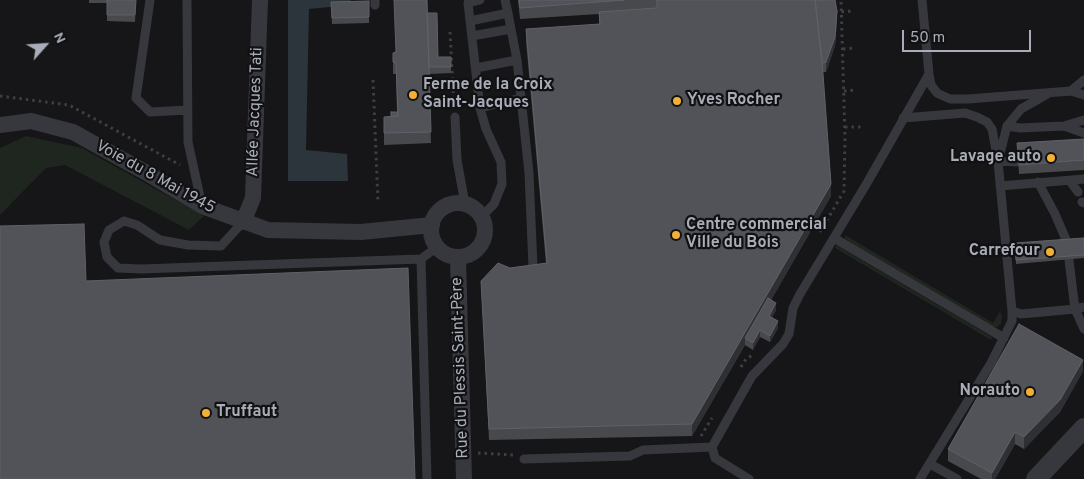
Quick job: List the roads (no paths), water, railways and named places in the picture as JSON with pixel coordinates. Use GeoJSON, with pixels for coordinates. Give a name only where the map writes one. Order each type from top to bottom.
{"type":"FeatureCollection","features":[{"type":"Feature","properties":{"kind":"street","name":"Allée Jacques Tati"},"geometry":{"type":"LineString","coordinates":[[243,222],[253,198],[260,0]]}},
{"type":"Feature","properties":{"kind":"street","name":"Voie du 8 Mai 1945"},"geometry":{"type":"LineString","coordinates":[[0,125],[31,121],[73,132],[202,206],[268,230],[361,232],[432,225]]}},
{"type":"Feature","properties":{"kind":"street"},"geometry":{"type":"LineString","coordinates":[[456,203],[465,204],[481,217],[485,230],[484,238],[474,252],[458,258],[443,253],[437,247],[431,233],[435,217],[440,210],[456,203]]}},
{"type":"Feature","properties":{"kind":"street","name":"Rue du Plessis Saint-Père"},"geometry":{"type":"LineString","coordinates":[[458,258],[464,479]]}},
{"type":"Feature","properties":{"kind":"street"},"geometry":{"type":"LineString","coordinates":[[1036,479],[1084,428]]}},
{"type":"Feature","properties":{"kind":"lane"},"geometry":{"type":"LineString","coordinates":[[150,0],[136,98],[150,112],[188,110]]}},
{"type":"Feature","properties":{"kind":"lane"},"geometry":{"type":"LineString","coordinates":[[187,0],[188,142],[202,206]]}},
{"type":"Feature","properties":{"kind":"lane"},"geometry":{"type":"LineString","coordinates":[[480,0],[468,3],[480,108],[486,129],[501,162],[502,184],[494,204],[481,217]]}},
{"type":"Feature","properties":{"kind":"lane"},"geometry":{"type":"LineString","coordinates":[[505,0],[517,60],[529,173],[534,267]]}},
{"type":"Feature","properties":{"kind":"lane"},"geometry":{"type":"LineString","coordinates":[[922,0],[929,74],[931,85],[937,93],[950,99],[1071,91],[1084,94]]}},
{"type":"Feature","properties":{"kind":"lane"},"geometry":{"type":"LineString","coordinates":[[470,21],[508,13]]}},
{"type":"Feature","properties":{"kind":"lane"},"geometry":{"type":"LineString","coordinates":[[472,36],[511,29]]}},
{"type":"Feature","properties":{"kind":"lane"},"geometry":{"type":"LineString","coordinates":[[476,68],[517,60]]}},
{"type":"Feature","properties":{"kind":"lane"},"geometry":{"type":"LineString","coordinates":[[749,479],[715,458],[712,447],[752,376],[783,344],[789,334],[796,301],[929,74]]}},
{"type":"Feature","properties":{"kind":"lane"},"geometry":{"type":"LineString","coordinates":[[1071,91],[1084,80]]}},
{"type":"Feature","properties":{"kind":"lane"},"geometry":{"type":"LineString","coordinates":[[998,160],[1006,126],[1021,110],[1049,93]]}},
{"type":"Feature","properties":{"kind":"lane"},"geometry":{"type":"LineString","coordinates":[[480,108],[521,98]]}},
{"type":"Feature","properties":{"kind":"lane"},"geometry":{"type":"LineString","coordinates":[[903,118],[965,112],[977,116],[992,128],[998,160],[1012,311],[1012,321],[992,363],[920,479]]}},
{"type":"Feature","properties":{"kind":"lane"},"geometry":{"type":"LineString","coordinates":[[455,118],[457,160],[465,204]]}},
{"type":"Feature","properties":{"kind":"lane"},"geometry":{"type":"LineString","coordinates":[[1006,126],[1020,128],[1064,126],[1084,120]]}},
{"type":"Feature","properties":{"kind":"lane"},"geometry":{"type":"LineString","coordinates":[[1064,126],[1084,133]]}},
{"type":"Feature","properties":{"kind":"lane"},"geometry":{"type":"LineString","coordinates":[[998,160],[1018,162]]}},
{"type":"Feature","properties":{"kind":"lane"},"geometry":{"type":"LineString","coordinates":[[1000,186],[1084,179]]}},
{"type":"Feature","properties":{"kind":"lane"},"geometry":{"type":"LineString","coordinates":[[1070,181],[1078,192]]}},
{"type":"Feature","properties":{"kind":"lane"},"geometry":{"type":"LineString","coordinates":[[1038,182],[1055,214],[1066,242]]}},
{"type":"Feature","properties":{"kind":"lane"},"geometry":{"type":"LineString","coordinates":[[243,222],[221,246],[188,245],[160,240],[137,225],[124,221],[109,230],[104,242],[107,257],[118,268],[421,259],[437,247]]}},
{"type":"Feature","properties":{"kind":"lane"},"geometry":{"type":"LineString","coordinates":[[834,238],[1004,338]]}},
{"type":"Feature","properties":{"kind":"lane"},"geometry":{"type":"LineString","coordinates":[[421,259],[427,479]]}},
{"type":"Feature","properties":{"kind":"lane"},"geometry":{"type":"LineString","coordinates":[[1069,260],[1084,329]]}},
{"type":"Feature","properties":{"kind":"lane"},"geometry":{"type":"LineString","coordinates":[[1012,311],[1021,314],[1079,308]]}},
{"type":"Feature","properties":{"kind":"lane"},"geometry":{"type":"LineString","coordinates":[[521,457],[630,456],[643,450],[712,447]]}},
{"type":"Feature","properties":{"kind":"lane"},"geometry":{"type":"LineString","coordinates":[[930,464],[958,479]]}},
{"type":"Feature","properties":{"kind":"place","name":"Ferme de la Croix Saint-Jacques"},"geometry":{"type":"Point","coordinates":[413,95]}},
{"type":"Feature","properties":{"kind":"place","name":"Yves Rocher"},"geometry":{"type":"Point","coordinates":[677,101]}},
{"type":"Feature","properties":{"kind":"place","name":"Lavage auto"},"geometry":{"type":"Point","coordinates":[1051,158]}},
{"type":"Feature","properties":{"kind":"place","name":"Centre commercial Ville du Bois"},"geometry":{"type":"Point","coordinates":[676,235]}},
{"type":"Feature","properties":{"kind":"place","name":"Carrefour"},"geometry":{"type":"Point","coordinates":[1050,252]}},
{"type":"Feature","properties":{"kind":"place","name":"Norauto"},"geometry":{"type":"Point","coordinates":[1030,392]}},
{"type":"Feature","properties":{"kind":"place","name":"Truffaut"},"geometry":{"type":"Point","coordinates":[206,413]}}]}
